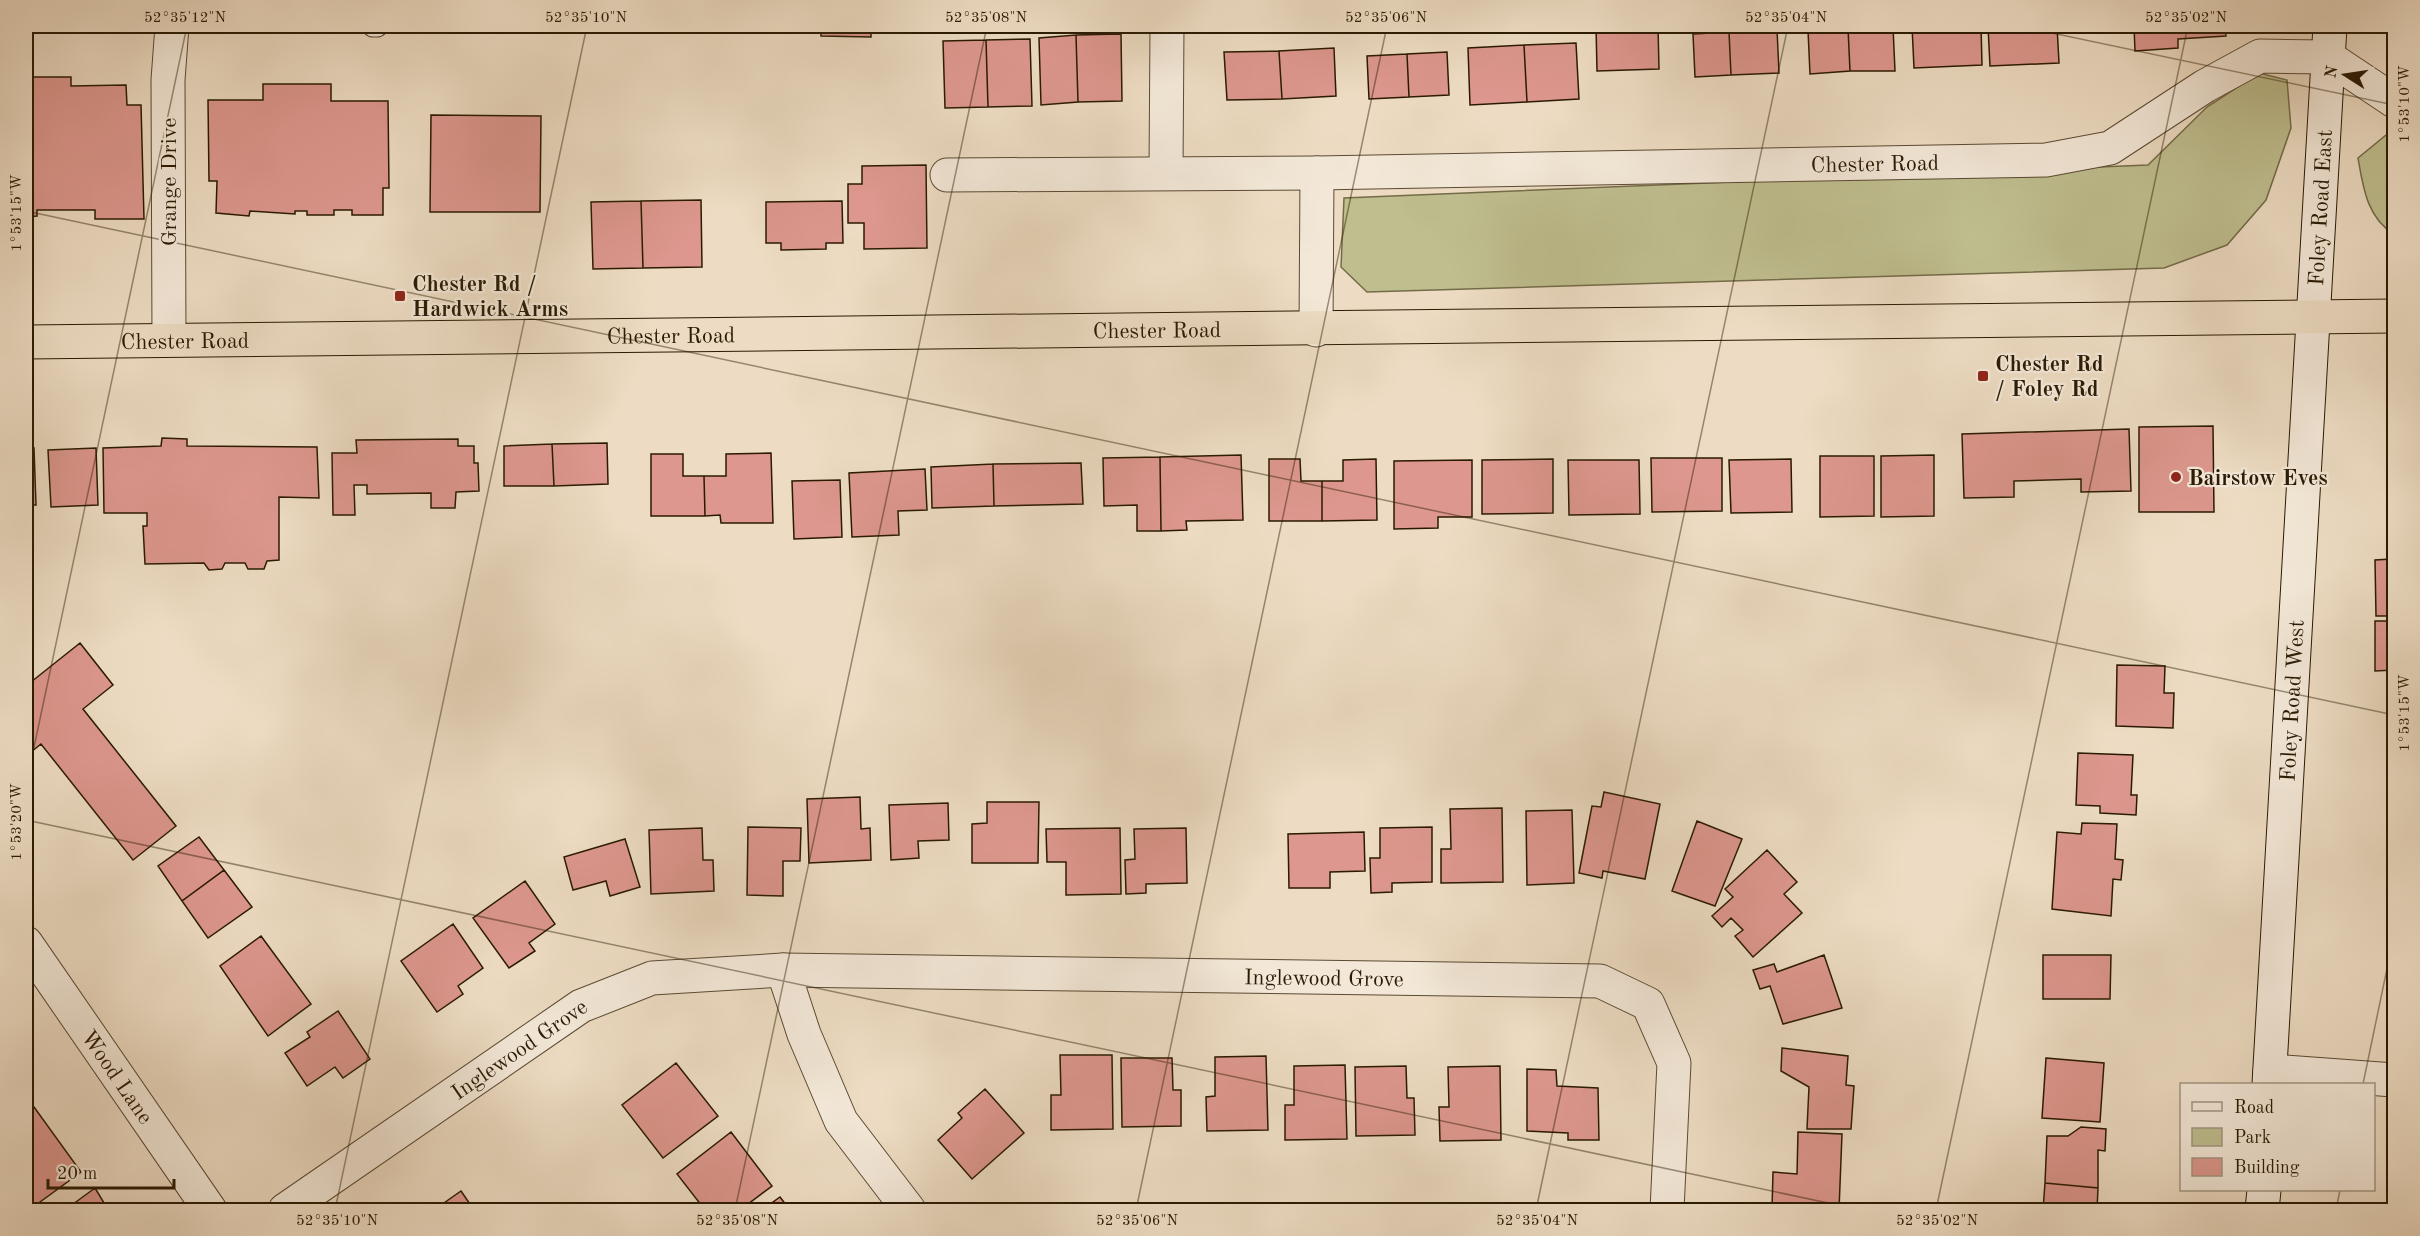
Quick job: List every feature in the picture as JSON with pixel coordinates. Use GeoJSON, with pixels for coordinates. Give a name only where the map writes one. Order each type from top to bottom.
{"type":"FeatureCollection","features":[{"type":"Feature","properties":{"kind":"highway","name":"Chester Road"},"geometry":{"type":"LineString","coordinates":[[26,342],[1316,330],[2394,316]]}},
{"type":"Feature","properties":{"kind":"street","name":"Grange Drive"},"geometry":{"type":"LineString","coordinates":[[169,339],[168,80],[172,26]]}},
{"type":"Feature","properties":{"kind":"street"},"geometry":{"type":"LineString","coordinates":[[1166,172],[1167,26]]}},
{"type":"Feature","properties":{"kind":"street"},"geometry":{"type":"LineString","coordinates":[[2329,41],[2394,101]]}},
{"type":"Feature","properties":{"kind":"street","name":"Chester Road"},"geometry":{"type":"LineString","coordinates":[[947,175],[1166,172],[1317,173],[2046,160],[2110,148],[2205,86],[2260,56],[2329,41]]}},
{"type":"Feature","properties":{"kind":"street","name":"Foley Road East"},"geometry":{"type":"LineString","coordinates":[[2313,318],[2329,41]]}},
{"type":"Feature","properties":{"kind":"street"},"geometry":{"type":"LineString","coordinates":[[1316,330],[1317,173]]}},
{"type":"Feature","properties":{"kind":"street","name":"Foley Road West"},"geometry":{"type":"LineString","coordinates":[[2270,1078],[2313,318]]}},
{"type":"Feature","properties":{"kind":"street","name":"Wood Lane"},"geometry":{"type":"LineString","coordinates":[[26,943],[210,1210]]}},
{"type":"Feature","properties":{"kind":"street"},"geometry":{"type":"LineString","coordinates":[[783,970],[804,1034],[841,1120],[909,1210]]}},
{"type":"Feature","properties":{"kind":"street","name":"Inglewood Grove"},"geometry":{"type":"LineString","coordinates":[[285,1210],[581,1006],[652,978],[783,970],[1600,981],[1648,1004],[1674,1063],[1667,1210]]}},
{"type":"Feature","properties":{"kind":"street"},"geometry":{"type":"LineString","coordinates":[[2270,1078],[2394,1080]]}},
{"type":"Feature","properties":{"kind":"street"},"geometry":{"type":"LineString","coordinates":[[2262,1210],[2264,1191]]}},
{"type":"Feature","properties":{"kind":"green space"},"geometry":{"type":"Polygon","coordinates":[[[2259,73],[2287,80],[2291,128],[2266,200],[2227,245],[2164,268],[1367,292],[1341,267],[1344,198],[2148,165],[2207,107],[2259,73]]]}},
{"type":"Feature","properties":{"kind":"green space"},"geometry":{"type":"Polygon","coordinates":[[[2391,131],[2394,133],[2394,234],[2372,211],[2364,191],[2358,158],[2391,131]]]}},
{"type":"Feature","properties":{"kind":"building"},"geometry":{"type":"Polygon","coordinates":[[[772,26],[884,26],[878,31],[871,30],[871,37],[821,36],[821,32],[772,33],[772,26]]]}},
{"type":"Feature","properties":{"kind":"building"},"geometry":{"type":"Polygon","coordinates":[[[1596,26],[1658,26],[1659,69],[1597,71],[1596,26]]]}},
{"type":"Feature","properties":{"kind":"building"},"geometry":{"type":"Polygon","coordinates":[[[1912,26],[1981,26],[1982,65],[1914,68],[1912,26]]]}},
{"type":"Feature","properties":{"kind":"building"},"geometry":{"type":"Polygon","coordinates":[[[1988,26],[2057,26],[2059,63],[1990,66],[1988,26]]]}},
{"type":"Feature","properties":{"kind":"building"},"geometry":{"type":"Polygon","coordinates":[[[2134,26],[2225,26],[2226,36],[2178,39],[2178,48],[2135,51],[2134,26]]]}},
{"type":"Feature","properties":{"kind":"building"},"geometry":{"type":"Polygon","coordinates":[[[1893,27],[1895,71],[1850,71],[1848,28],[1893,27]]]}},
{"type":"Feature","properties":{"kind":"building"},"geometry":{"type":"Polygon","coordinates":[[[1848,28],[1850,71],[1810,74],[1808,30],[1848,28]]]}},
{"type":"Feature","properties":{"kind":"building"},"geometry":{"type":"Polygon","coordinates":[[[1777,29],[1779,73],[1731,75],[1729,32],[1777,29]]]}},
{"type":"Feature","properties":{"kind":"building"},"geometry":{"type":"Polygon","coordinates":[[[1729,32],[1731,75],[1695,77],[1693,34],[1729,32]]]}},
{"type":"Feature","properties":{"kind":"building"},"geometry":{"type":"Polygon","coordinates":[[[1121,34],[1122,101],[1078,102],[1076,35],[1121,34]]]}},
{"type":"Feature","properties":{"kind":"building"},"geometry":{"type":"Polygon","coordinates":[[[1076,35],[1078,102],[1041,105],[1039,38],[1076,35]]]}},
{"type":"Feature","properties":{"kind":"building"},"geometry":{"type":"Polygon","coordinates":[[[1030,39],[1032,106],[988,107],[986,40],[1030,39]]]}},
{"type":"Feature","properties":{"kind":"building"},"geometry":{"type":"Polygon","coordinates":[[[986,40],[988,107],[945,108],[943,41],[986,40]]]}},
{"type":"Feature","properties":{"kind":"building"},"geometry":{"type":"Polygon","coordinates":[[[1576,43],[1579,99],[1527,102],[1524,45],[1576,43]]]}},
{"type":"Feature","properties":{"kind":"building"},"geometry":{"type":"Polygon","coordinates":[[[1524,45],[1527,102],[1470,105],[1468,48],[1524,45]]]}},
{"type":"Feature","properties":{"kind":"building"},"geometry":{"type":"Polygon","coordinates":[[[1334,48],[1336,96],[1282,99],[1279,51],[1334,48]]]}},
{"type":"Feature","properties":{"kind":"building"},"geometry":{"type":"Polygon","coordinates":[[[1279,51],[1282,99],[1227,100],[1224,52],[1279,51]]]}},
{"type":"Feature","properties":{"kind":"building"},"geometry":{"type":"Polygon","coordinates":[[[1447,52],[1449,95],[1409,97],[1407,54],[1447,52]]]}},
{"type":"Feature","properties":{"kind":"building"},"geometry":{"type":"Polygon","coordinates":[[[1407,54],[1409,97],[1369,99],[1367,56],[1407,54]]]}},
{"type":"Feature","properties":{"kind":"building"},"geometry":{"type":"Polygon","coordinates":[[[26,77],[71,77],[71,86],[126,85],[127,105],[141,105],[144,219],[95,219],[95,210],[37,210],[37,216],[26,217],[26,77]]]}},
{"type":"Feature","properties":{"kind":"building"},"geometry":{"type":"Polygon","coordinates":[[[263,84],[331,84],[331,101],[388,101],[389,188],[383,188],[383,215],[352,215],[352,210],[334,210],[334,215],[307,215],[307,211],[295,211],[295,214],[250,211],[249,216],[216,213],[217,181],[209,181],[208,100],[263,100],[263,84]]]}},
{"type":"Feature","properties":{"kind":"building"},"geometry":{"type":"Polygon","coordinates":[[[431,115],[541,116],[540,212],[430,212],[431,115]]]}},
{"type":"Feature","properties":{"kind":"building"},"geometry":{"type":"Polygon","coordinates":[[[926,165],[927,248],[864,249],[864,223],[848,223],[848,184],[862,184],[862,166],[926,165]]]}},
{"type":"Feature","properties":{"kind":"building"},"geometry":{"type":"Polygon","coordinates":[[[701,200],[702,267],[643,268],[641,201],[701,200]]]}},
{"type":"Feature","properties":{"kind":"building"},"geometry":{"type":"Polygon","coordinates":[[[641,201],[643,268],[593,269],[591,202],[641,201]]]}},
{"type":"Feature","properties":{"kind":"building"},"geometry":{"type":"Polygon","coordinates":[[[842,201],[843,243],[826,243],[826,249],[781,250],[781,243],[766,243],[766,202],[842,201]]]}},
{"type":"Feature","properties":{"kind":"building","name":"Bairstow Eves"},"geometry":{"type":"Polygon","coordinates":[[[2213,426],[2214,512],[2139,512],[2139,427],[2213,426]]]}},
{"type":"Feature","properties":{"kind":"building"},"geometry":{"type":"Polygon","coordinates":[[[2129,429],[2131,491],[2081,492],[2081,479],[2014,481],[2014,497],[1964,498],[1962,434],[2129,429]]]}},
{"type":"Feature","properties":{"kind":"building"},"geometry":{"type":"Polygon","coordinates":[[[162,438],[187,439],[187,446],[317,447],[319,498],[279,497],[279,560],[267,561],[264,569],[248,569],[245,563],[225,563],[222,569],[209,570],[204,563],[145,564],[143,526],[147,526],[147,513],[104,513],[103,448],[161,446],[162,438]]]}},
{"type":"Feature","properties":{"kind":"building"},"geometry":{"type":"Polygon","coordinates":[[[458,439],[458,446],[474,446],[474,463],[478,463],[479,491],[456,492],[455,508],[431,508],[431,493],[367,494],[367,485],[354,485],[355,515],[333,515],[332,453],[357,453],[356,440],[458,439]]]}},
{"type":"Feature","properties":{"kind":"building"},"geometry":{"type":"Polygon","coordinates":[[[607,443],[608,484],[554,486],[552,444],[607,443]]]}},
{"type":"Feature","properties":{"kind":"building"},"geometry":{"type":"Polygon","coordinates":[[[552,444],[554,486],[504,486],[504,446],[552,444]]]}},
{"type":"Feature","properties":{"kind":"building"},"geometry":{"type":"Polygon","coordinates":[[[26,448],[34,448],[36,505],[26,505],[26,448]]]}},
{"type":"Feature","properties":{"kind":"building"},"geometry":{"type":"Polygon","coordinates":[[[96,448],[98,505],[51,507],[48,450],[96,448]]]}},
{"type":"Feature","properties":{"kind":"building"},"geometry":{"type":"Polygon","coordinates":[[[771,453],[773,523],[721,523],[720,515],[705,516],[704,476],[726,476],[726,454],[771,453]]]}},
{"type":"Feature","properties":{"kind":"building"},"geometry":{"type":"Polygon","coordinates":[[[651,454],[683,454],[683,476],[704,476],[705,516],[651,516],[651,454]]]}},
{"type":"Feature","properties":{"kind":"building"},"geometry":{"type":"Polygon","coordinates":[[[1241,455],[1243,520],[1186,521],[1187,530],[1161,531],[1160,457],[1241,455]]]}},
{"type":"Feature","properties":{"kind":"building"},"geometry":{"type":"Polygon","coordinates":[[[1934,455],[1934,516],[1881,517],[1881,456],[1934,455]]]}},
{"type":"Feature","properties":{"kind":"building"},"geometry":{"type":"Polygon","coordinates":[[[1820,456],[1874,456],[1874,516],[1820,517],[1820,456]]]}},
{"type":"Feature","properties":{"kind":"building"},"geometry":{"type":"Polygon","coordinates":[[[1160,457],[1161,531],[1137,531],[1137,505],[1104,506],[1103,458],[1160,457]]]}},
{"type":"Feature","properties":{"kind":"building"},"geometry":{"type":"Polygon","coordinates":[[[1651,458],[1722,458],[1722,511],[1652,512],[1651,458]]]}},
{"type":"Feature","properties":{"kind":"building"},"geometry":{"type":"Polygon","coordinates":[[[1269,459],[1300,459],[1301,481],[1322,481],[1322,521],[1269,521],[1269,459]]]}},
{"type":"Feature","properties":{"kind":"building"},"geometry":{"type":"Polygon","coordinates":[[[1376,459],[1377,520],[1322,521],[1322,481],[1343,481],[1343,460],[1376,459]]]}},
{"type":"Feature","properties":{"kind":"building"},"geometry":{"type":"Polygon","coordinates":[[[1553,459],[1553,513],[1482,514],[1482,460],[1553,459]]]}},
{"type":"Feature","properties":{"kind":"building"},"geometry":{"type":"Polygon","coordinates":[[[1791,459],[1792,512],[1731,513],[1729,460],[1791,459]]]}},
{"type":"Feature","properties":{"kind":"building"},"geometry":{"type":"Polygon","coordinates":[[[1472,460],[1472,517],[1438,517],[1438,528],[1394,529],[1394,461],[1472,460]]]}},
{"type":"Feature","properties":{"kind":"building"},"geometry":{"type":"Polygon","coordinates":[[[1568,460],[1639,460],[1640,514],[1569,515],[1568,460]]]}},
{"type":"Feature","properties":{"kind":"building"},"geometry":{"type":"Polygon","coordinates":[[[1081,463],[1083,504],[994,506],[993,464],[1081,463]]]}},
{"type":"Feature","properties":{"kind":"building"},"geometry":{"type":"Polygon","coordinates":[[[993,464],[994,506],[932,508],[931,467],[993,464]]]}},
{"type":"Feature","properties":{"kind":"building"},"geometry":{"type":"Polygon","coordinates":[[[925,469],[927,510],[898,511],[899,535],[852,537],[849,473],[925,469]]]}},
{"type":"Feature","properties":{"kind":"building"},"geometry":{"type":"Polygon","coordinates":[[[840,480],[842,537],[794,539],[792,481],[840,480]]]}},
{"type":"Feature","properties":{"kind":"building"},"geometry":{"type":"Polygon","coordinates":[[[2390,525],[2394,525],[2394,616],[2376,616],[2375,560],[2391,559],[2390,525]]]}},
{"type":"Feature","properties":{"kind":"building"},"geometry":{"type":"Polygon","coordinates":[[[2375,621],[2394,621],[2394,670],[2375,671],[2375,621]]]}},
{"type":"Feature","properties":{"kind":"building"},"geometry":{"type":"Polygon","coordinates":[[[80,643],[113,685],[83,709],[176,826],[133,860],[41,744],[26,756],[26,686],[80,643]]]}},
{"type":"Feature","properties":{"kind":"building"},"geometry":{"type":"Polygon","coordinates":[[[2117,665],[2165,666],[2164,693],[2174,693],[2173,728],[2116,726],[2117,665]]]}},
{"type":"Feature","properties":{"kind":"building"},"geometry":{"type":"Polygon","coordinates":[[[2078,753],[2133,755],[2131,795],[2137,795],[2136,815],[2100,813],[2100,806],[2076,805],[2078,753]]]}},
{"type":"Feature","properties":{"kind":"building"},"geometry":{"type":"Polygon","coordinates":[[[1604,792],[1660,804],[1645,879],[1603,871],[1602,878],[1579,873],[1592,806],[1601,807],[1604,792]]]}},
{"type":"Feature","properties":{"kind":"building"},"geometry":{"type":"Polygon","coordinates":[[[860,797],[861,829],[870,828],[871,860],[809,863],[807,799],[860,797]]]}},
{"type":"Feature","properties":{"kind":"building"},"geometry":{"type":"Polygon","coordinates":[[[987,802],[1039,802],[1038,863],[972,863],[972,824],[987,823],[987,802]]]}},
{"type":"Feature","properties":{"kind":"building"},"geometry":{"type":"Polygon","coordinates":[[[948,803],[949,840],[918,841],[919,858],[891,860],[889,805],[948,803]]]}},
{"type":"Feature","properties":{"kind":"building"},"geometry":{"type":"Polygon","coordinates":[[[1502,808],[1503,882],[1441,883],[1441,849],[1451,849],[1450,809],[1502,808]]]}},
{"type":"Feature","properties":{"kind":"building"},"geometry":{"type":"Polygon","coordinates":[[[1572,810],[1574,883],[1527,885],[1526,811],[1572,810]]]}},
{"type":"Feature","properties":{"kind":"building"},"geometry":{"type":"Polygon","coordinates":[[[1697,821],[1742,839],[1715,906],[1672,891],[1697,821]]]}},
{"type":"Feature","properties":{"kind":"building"},"geometry":{"type":"Polygon","coordinates":[[[2082,823],[2117,824],[2115,859],[2123,860],[2121,880],[2113,879],[2111,916],[2052,909],[2057,832],[2081,834],[2082,823]]]}},
{"type":"Feature","properties":{"kind":"building"},"geometry":{"type":"Polygon","coordinates":[[[748,827],[801,828],[800,861],[783,861],[783,896],[747,895],[748,827]]]}},
{"type":"Feature","properties":{"kind":"building"},"geometry":{"type":"Polygon","coordinates":[[[1432,827],[1432,882],[1392,883],[1392,892],[1371,893],[1370,858],[1380,858],[1380,828],[1432,827]]]}},
{"type":"Feature","properties":{"kind":"building"},"geometry":{"type":"Polygon","coordinates":[[[702,828],[703,860],[713,860],[714,891],[651,894],[649,830],[702,828]]]}},
{"type":"Feature","properties":{"kind":"building"},"geometry":{"type":"Polygon","coordinates":[[[1120,828],[1121,894],[1066,895],[1066,862],[1047,862],[1046,829],[1120,828]]]}},
{"type":"Feature","properties":{"kind":"building"},"geometry":{"type":"Polygon","coordinates":[[[1186,828],[1187,883],[1146,884],[1146,893],[1126,894],[1125,860],[1135,859],[1134,829],[1186,828]]]}},
{"type":"Feature","properties":{"kind":"building"},"geometry":{"type":"Polygon","coordinates":[[[1364,832],[1365,871],[1330,872],[1330,888],[1289,888],[1288,834],[1364,832]]]}},
{"type":"Feature","properties":{"kind":"building"},"geometry":{"type":"Polygon","coordinates":[[[199,837],[224,870],[182,901],[158,866],[199,837]]]}},
{"type":"Feature","properties":{"kind":"building"},"geometry":{"type":"Polygon","coordinates":[[[625,839],[640,887],[610,896],[606,881],[573,890],[564,857],[625,839]]]}},
{"type":"Feature","properties":{"kind":"building"},"geometry":{"type":"Polygon","coordinates":[[[1767,850],[1797,882],[1784,894],[1802,913],[1753,957],[1735,936],[1743,930],[1731,918],[1722,927],[1712,916],[1733,897],[1725,889],[1767,850]]]}},
{"type":"Feature","properties":{"kind":"building"},"geometry":{"type":"Polygon","coordinates":[[[224,870],[252,907],[208,938],[182,901],[224,870]]]}},
{"type":"Feature","properties":{"kind":"building"},"geometry":{"type":"Polygon","coordinates":[[[525,881],[555,924],[529,943],[535,951],[509,968],[473,918],[525,881]]]}},
{"type":"Feature","properties":{"kind":"building"},"geometry":{"type":"Polygon","coordinates":[[[453,924],[483,968],[458,986],[463,994],[437,1012],[401,961],[453,924]]]}},
{"type":"Feature","properties":{"kind":"building"},"geometry":{"type":"Polygon","coordinates":[[[261,936],[311,1004],[268,1036],[220,966],[261,936]]]}},
{"type":"Feature","properties":{"kind":"building"},"geometry":{"type":"Polygon","coordinates":[[[1824,955],[1842,1008],[1783,1024],[1770,986],[1760,989],[1753,970],[1774,964],[1777,972],[1824,955]]]}},
{"type":"Feature","properties":{"kind":"building"},"geometry":{"type":"Polygon","coordinates":[[[2043,955],[2111,955],[2110,999],[2043,999],[2043,955]]]}},
{"type":"Feature","properties":{"kind":"building"},"geometry":{"type":"Polygon","coordinates":[[[338,1011],[370,1059],[343,1078],[335,1067],[307,1086],[285,1053],[310,1037],[307,1032],[338,1011]]]}},
{"type":"Feature","properties":{"kind":"building"},"geometry":{"type":"Polygon","coordinates":[[[1782,1048],[1848,1056],[1846,1085],[1854,1086],[1851,1129],[1807,1129],[1809,1087],[1781,1071],[1782,1048]]]}},
{"type":"Feature","properties":{"kind":"building"},"geometry":{"type":"Polygon","coordinates":[[[1060,1055],[1112,1055],[1113,1129],[1051,1130],[1051,1095],[1061,1095],[1060,1055]]]}},
{"type":"Feature","properties":{"kind":"building"},"geometry":{"type":"Polygon","coordinates":[[[1266,1056],[1268,1130],[1207,1131],[1206,1097],[1215,1096],[1215,1057],[1266,1056]]]}},
{"type":"Feature","properties":{"kind":"building"},"geometry":{"type":"Polygon","coordinates":[[[1121,1058],[1172,1058],[1173,1090],[1181,1090],[1181,1126],[1122,1127],[1121,1058]]]}},
{"type":"Feature","properties":{"kind":"building"},"geometry":{"type":"Polygon","coordinates":[[[2046,1058],[2104,1063],[2100,1122],[2042,1118],[2046,1058]]]}},
{"type":"Feature","properties":{"kind":"building"},"geometry":{"type":"Polygon","coordinates":[[[676,1063],[718,1116],[663,1158],[622,1105],[676,1063]]]}},
{"type":"Feature","properties":{"kind":"building"},"geometry":{"type":"Polygon","coordinates":[[[1345,1065],[1347,1139],[1285,1140],[1285,1105],[1294,1105],[1294,1066],[1345,1065]]]}},
{"type":"Feature","properties":{"kind":"building"},"geometry":{"type":"Polygon","coordinates":[[[1406,1066],[1407,1098],[1414,1098],[1415,1135],[1356,1136],[1355,1067],[1406,1066]]]}},
{"type":"Feature","properties":{"kind":"building"},"geometry":{"type":"Polygon","coordinates":[[[1500,1066],[1501,1140],[1440,1141],[1439,1107],[1449,1107],[1448,1067],[1500,1066]]]}},
{"type":"Feature","properties":{"kind":"building"},"geometry":{"type":"Polygon","coordinates":[[[1527,1069],[1556,1070],[1557,1086],[1598,1088],[1599,1140],[1568,1140],[1568,1133],[1527,1131],[1527,1069]]]}},
{"type":"Feature","properties":{"kind":"building"},"geometry":{"type":"Polygon","coordinates":[[[985,1089],[1024,1133],[972,1179],[938,1140],[962,1118],[958,1113],[985,1089]]]}},
{"type":"Feature","properties":{"kind":"building"},"geometry":{"type":"Polygon","coordinates":[[[34,1107],[81,1172],[26,1210],[26,1113],[34,1107]]]}},
{"type":"Feature","properties":{"kind":"building"},"geometry":{"type":"Polygon","coordinates":[[[2081,1127],[2106,1129],[2105,1151],[2098,1150],[2098,1188],[2045,1183],[2047,1136],[2068,1136],[2081,1127]]]}},
{"type":"Feature","properties":{"kind":"building"},"geometry":{"type":"Polygon","coordinates":[[[731,1132],[772,1186],[740,1210],[705,1210],[677,1174],[731,1132]]]}},
{"type":"Feature","properties":{"kind":"building"},"geometry":{"type":"Polygon","coordinates":[[[1798,1132],[1842,1134],[1839,1210],[1772,1209],[1773,1172],[1797,1174],[1798,1132]]]}},
{"type":"Feature","properties":{"kind":"building"},"geometry":{"type":"Polygon","coordinates":[[[2045,1183],[2098,1188],[2097,1210],[2043,1210],[2045,1183]]]}},
{"type":"Feature","properties":{"kind":"building"},"geometry":{"type":"Polygon","coordinates":[[[95,1188],[104,1203],[114,1203],[119,1210],[65,1210],[95,1188]]]}},
{"type":"Feature","properties":{"kind":"building"},"geometry":{"type":"Polygon","coordinates":[[[461,1191],[474,1210],[434,1210],[461,1191]]]}},
{"type":"Feature","properties":{"kind":"building"},"geometry":{"type":"Polygon","coordinates":[[[780,1197],[790,1210],[762,1210],[780,1197]]]}},
{"type":"Feature","properties":{"kind":"place","name":"Chester Rd / Hardwick Arms"},"geometry":{"type":"Point","coordinates":[400,296]}},
{"type":"Feature","properties":{"kind":"place","name":"Chester Rd / Foley Rd"},"geometry":{"type":"Point","coordinates":[1983,376]}},
{"type":"Feature","properties":{"kind":"place","name":"Bairstow Eves"},"geometry":{"type":"Point","coordinates":[2176,477]}}]}
